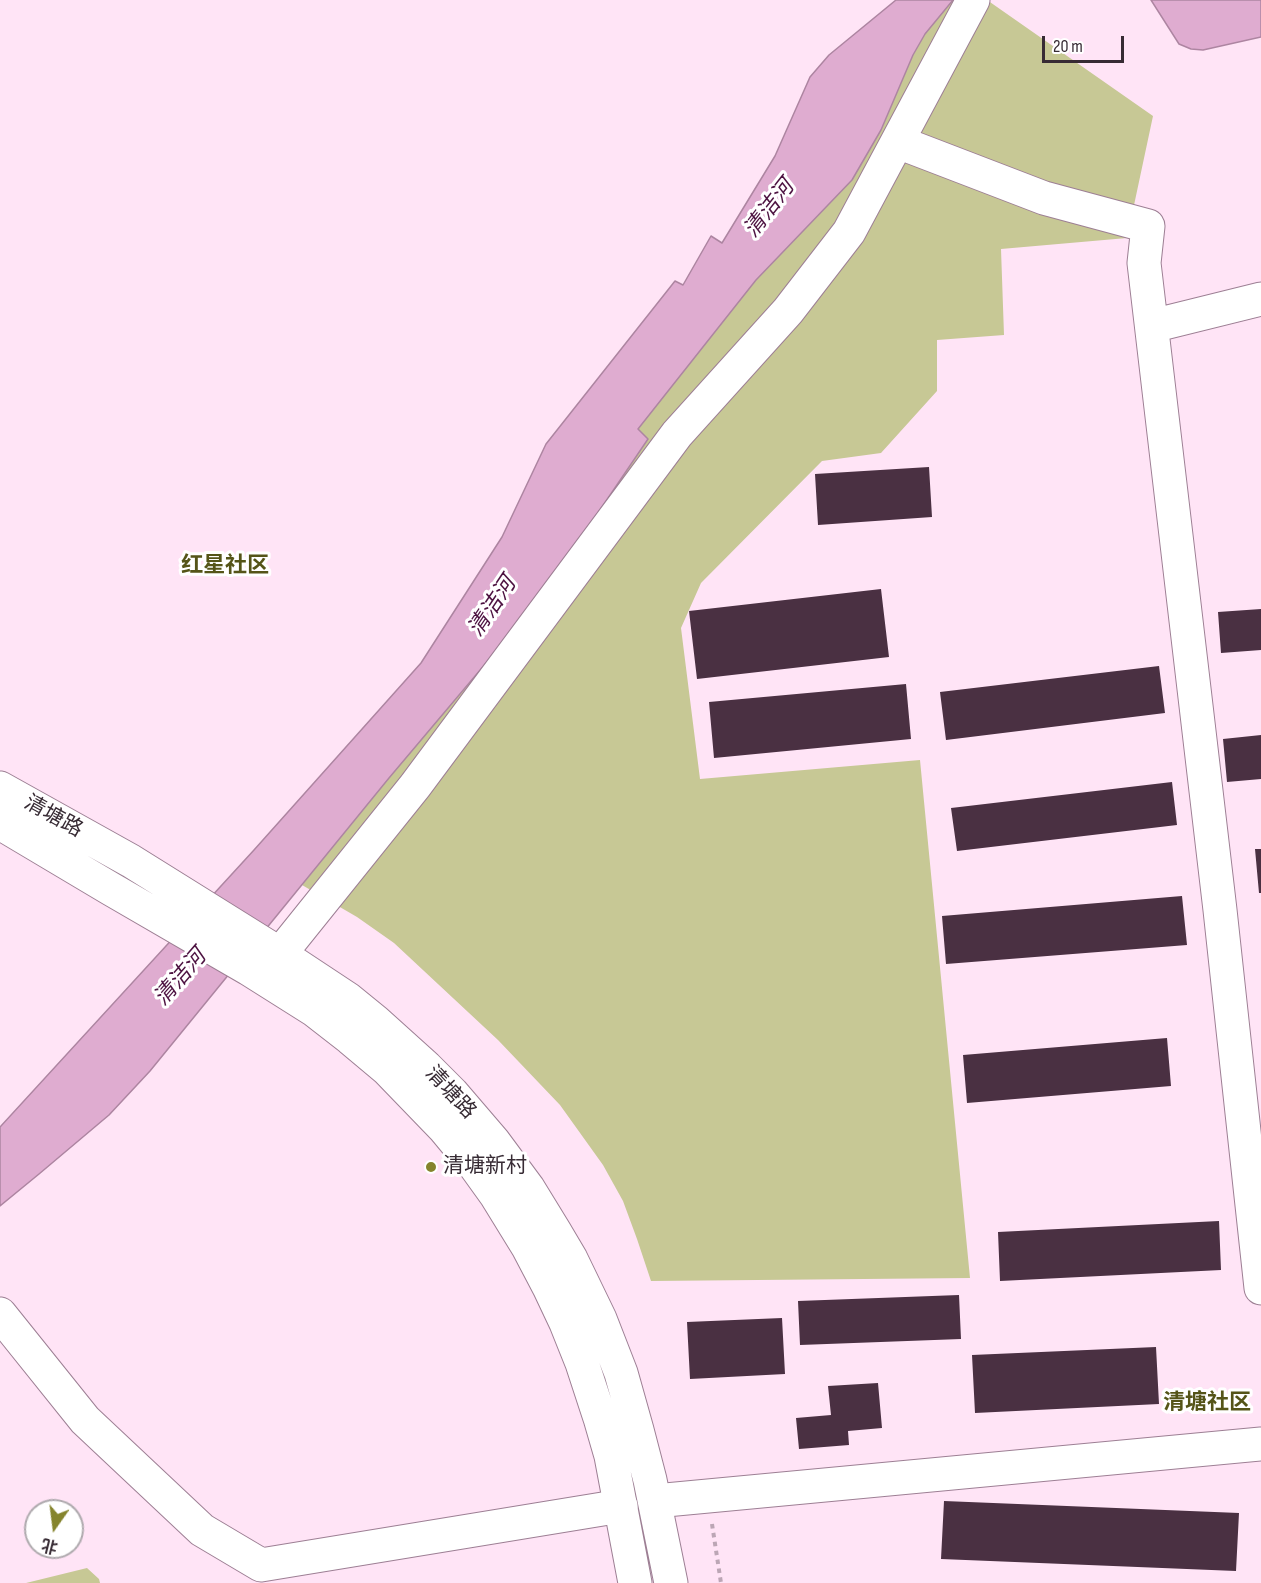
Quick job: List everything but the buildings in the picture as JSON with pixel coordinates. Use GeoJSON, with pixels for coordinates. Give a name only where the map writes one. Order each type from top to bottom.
{"type":"FeatureCollection","features":[{"type":"Feature","properties":{"kind":"street"},"geometry":{"type":"LineString","coordinates":[[264,955],[415,786],[677,434],[788,311],[849,232],[973,0]]}},
{"type":"Feature","properties":{"kind":"street"},"geometry":{"type":"LineString","coordinates":[[898,142],[1044,198],[1148,226],[1144,263],[1218,898],[1256,1195],[1261,1288]]}},
{"type":"Feature","properties":{"kind":"street"},"geometry":{"type":"LineString","coordinates":[[1152,326],[1261,299]]}},
{"type":"Feature","properties":{"kind":"street"},"geometry":{"type":"LineString","coordinates":[[0,766],[131,861]]}},
{"type":"Feature","properties":{"kind":"street","name":"清塘路"},"geometry":{"type":"LineString","coordinates":[[0,788],[131,861],[198,903],[264,955],[314,1010],[387,1069],[444,1128],[473,1163],[528,1247],[570,1333],[611,1456],[635,1583]]}},
{"type":"Feature","properties":{"kind":"street","name":"清塘路"},"geometry":{"type":"LineString","coordinates":[[0,823],[176,927],[264,955],[348,999],[411,1053],[452,1093],[494,1142],[528,1188],[571,1259],[600,1319],[629,1399],[655,1501],[671,1583]]}},
{"type":"Feature","properties":{"kind":"street"},"geometry":{"type":"LineString","coordinates":[[0,845],[111,889]]}},
{"type":"Feature","properties":{"kind":"street"},"geometry":{"type":"LineString","coordinates":[[0,1314],[85,1420],[202,1530],[261,1565],[621,1506]]}},
{"type":"Feature","properties":{"kind":"street"},"geometry":{"type":"LineString","coordinates":[[655,1501],[1261,1444]]}},
{"type":"Feature","properties":{"kind":"path"},"geometry":{"type":"LineString","coordinates":[[708,1496],[721,1583]]}},
{"type":"Feature","properties":{"kind":"green space"},"geometry":{"type":"Polygon","coordinates":[[[953,0],[987,0],[1153,116],[1127,238],[1001,249],[1004,335],[937,340],[937,391],[881,453],[822,461],[701,583],[681,628],[700,779],[920,760],[970,1278],[651,1281],[623,1201],[603,1165],[560,1105],[498,1040],[394,943],[357,917],[302,885],[389,778],[647,439],[637,429],[756,280],[852,180],[913,55],[925,34],[953,0]]]}},
{"type":"Feature","properties":{"kind":"green space"},"geometry":{"type":"Polygon","coordinates":[[[87,1568],[99,1579],[100,1583],[26,1583],[87,1568]]]}},
{"type":"Feature","properties":{"kind":"water","name":"清洁河"},"geometry":{"type":"Polygon","coordinates":[[[896,0],[953,0],[925,34],[913,55],[881,130],[852,180],[756,280],[638,429],[648,439],[519,624],[389,778],[150,1071],[109,1115],[0,1206],[0,1127],[254,850],[421,663],[502,537],[546,444],[675,281],[683,285],[711,236],[722,243],[775,156],[810,77],[829,55],[896,0]]]}},
{"type":"Feature","properties":{"kind":"water"},"geometry":{"type":"Polygon","coordinates":[[[1151,0],[1261,0],[1261,37],[1203,50],[1191,49],[1179,44],[1151,0]]]}},
{"type":"Feature","properties":{"kind":"place","name":"清塘新村"},"geometry":{"type":"Point","coordinates":[431,1167]}},
{"type":"Feature","properties":{"kind":"district","name":"红星社区"},"geometry":{"type":"Point","coordinates":[225,566]}},
{"type":"Feature","properties":{"kind":"district","name":"清塘社区"},"geometry":{"type":"Point","coordinates":[1207,1403]}}]}
